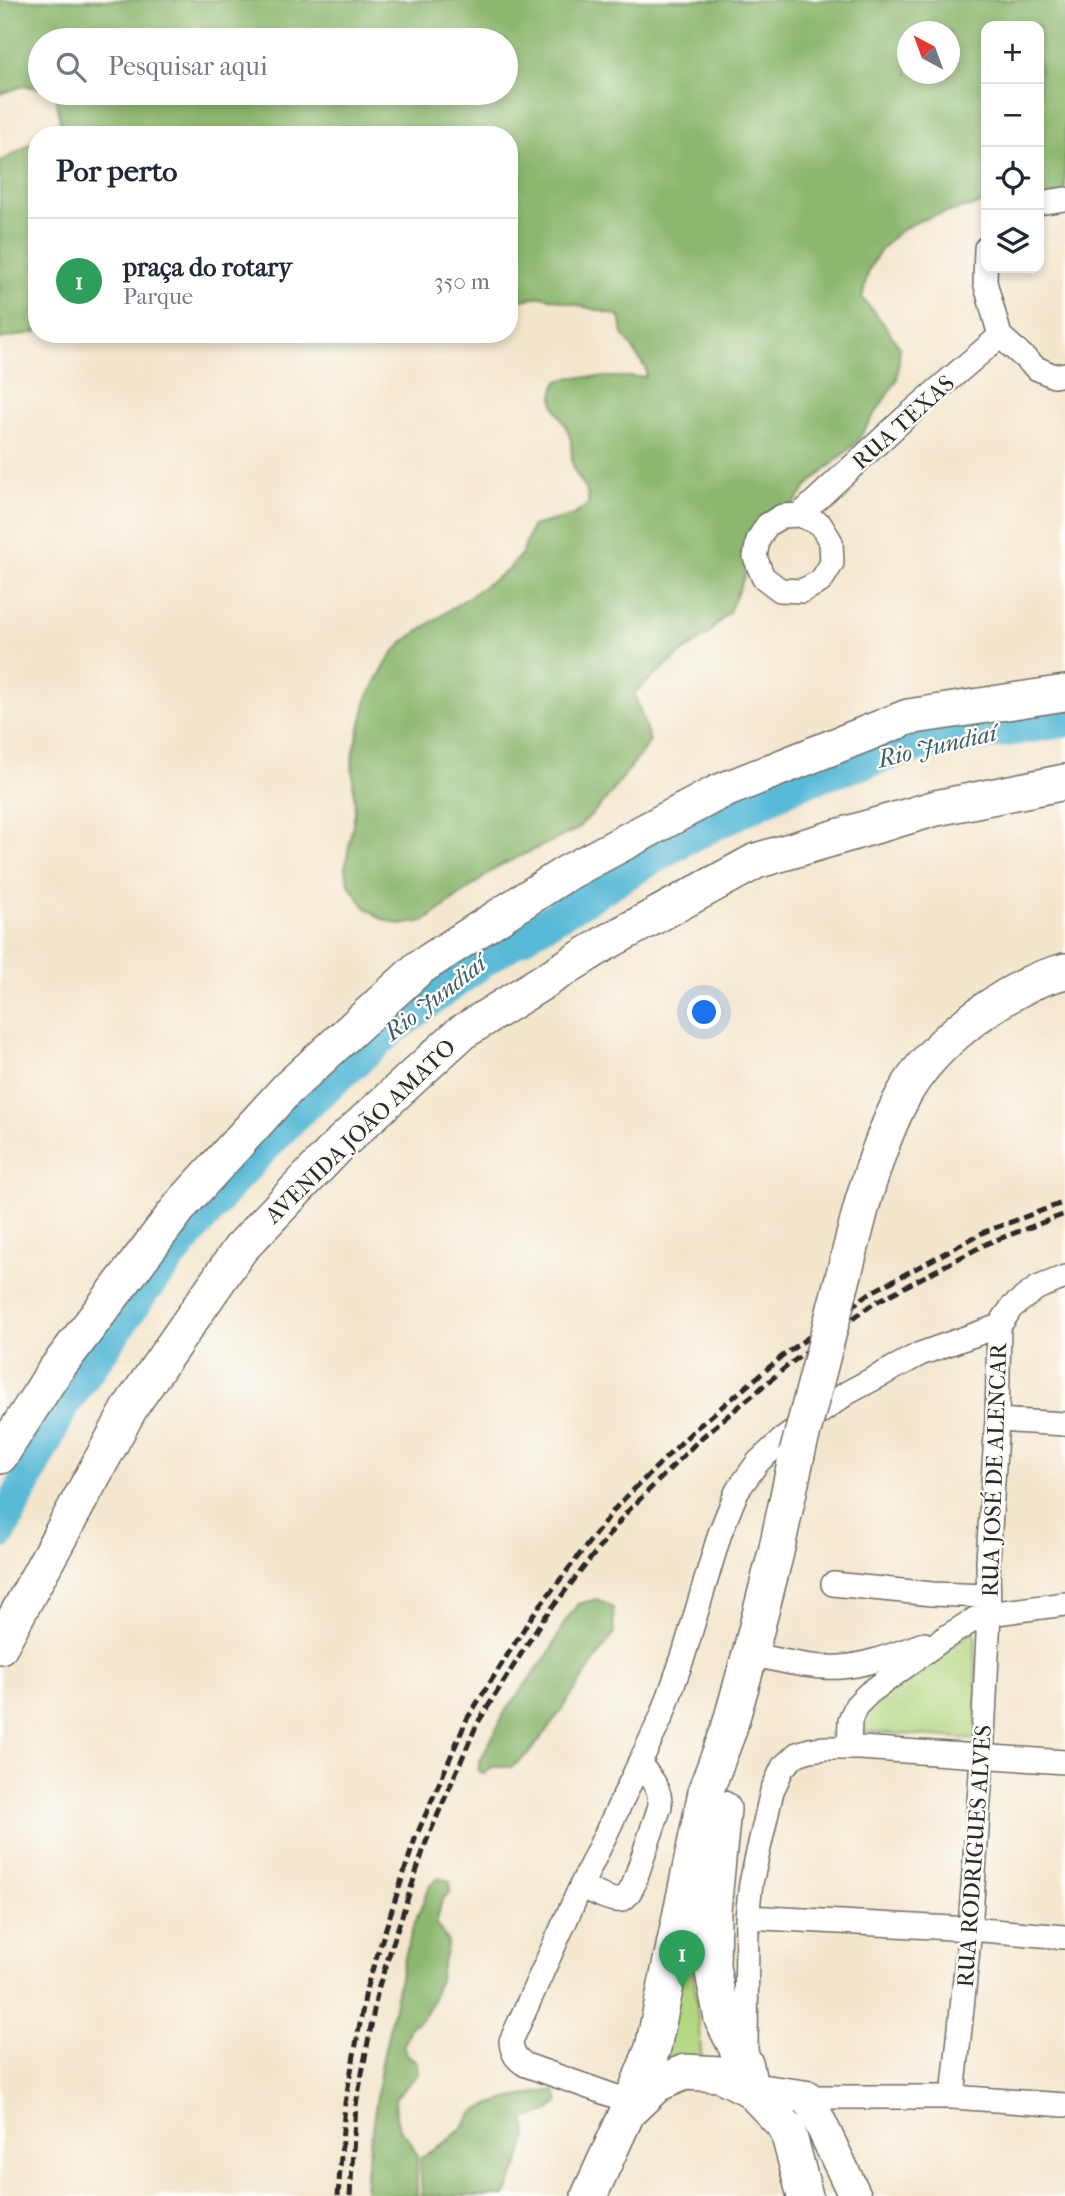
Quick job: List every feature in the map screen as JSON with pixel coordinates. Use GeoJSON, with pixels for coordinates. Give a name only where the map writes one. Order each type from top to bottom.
{"type":"FeatureCollection","features":[{"type":"Feature","properties":{"kind":"main road"},"geometry":{"type":"LineString","coordinates":[[0,1456],[54,1372],[182,1203],[287,1089],[419,968],[565,874],[717,793],[908,717],[1065,693]]}},
{"type":"Feature","properties":{"kind":"main road","name":"AVENIDA JOÃO AMATO"},"geometry":{"type":"LineString","coordinates":[[0,1646],[131,1406],[240,1249],[342,1142],[461,1033],[607,942],[756,861],[936,808],[1065,782]]}},
{"type":"Feature","properties":{"kind":"main road"},"geometry":{"type":"LineString","coordinates":[[589,2196],[630,2107],[653,2048],[707,1787],[728,1732],[750,1654],[797,1454],[880,1143],[904,1094],[934,1054],[968,1023],[1026,985],[1065,971]]}},
{"type":"Feature","properties":{"kind":"main road"},"geometry":{"type":"LineString","coordinates":[[728,1732],[727,1772],[713,1910],[712,1967],[722,2019],[748,2077],[787,2128],[804,2196]]}},
{"type":"Feature","properties":{"kind":"main road"},"geometry":{"type":"LineString","coordinates":[[630,2107],[657,2084],[685,2072],[748,2077]]}},
{"type":"Feature","properties":{"kind":"street"},"geometry":{"type":"LineString","coordinates":[[1044,203],[1065,199]]}},
{"type":"Feature","properties":{"kind":"street"},"geometry":{"type":"LineString","coordinates":[[985,273],[985,282],[1000,336],[1036,368],[1054,376],[1065,374]]}},
{"type":"Feature","properties":{"kind":"street","name":"RUA TEXAS"},"geometry":{"type":"LineString","coordinates":[[800,515],[820,524],[831,542],[832,563],[821,581],[802,591],[780,590],[763,577],[755,557],[758,540],[767,525],[782,516],[800,515],[906,417],[1000,336]]}},
{"type":"Feature","properties":{"kind":"street"},"geometry":{"type":"LineString","coordinates":[[630,2107],[516,2059],[511,2050],[513,2033],[662,1716],[684,1654],[720,1533],[737,1492],[758,1462],[782,1440],[847,1393],[920,1354],[999,1326],[1012,1307],[1037,1288],[1065,1277]]}},
{"type":"Feature","properties":{"kind":"street","name":"RUA JOSÉ DE ALENCAR"},"geometry":{"type":"LineString","coordinates":[[989,1605],[988,1560],[997,1420],[999,1326]]}},
{"type":"Feature","properties":{"kind":"street"},"geometry":{"type":"LineString","coordinates":[[997,1420],[1065,1424]]}},
{"type":"Feature","properties":{"kind":"street"},"geometry":{"type":"LineString","coordinates":[[833,1584],[932,1594],[989,1605],[1065,1604]]}},
{"type":"Feature","properties":{"kind":"street"},"geometry":{"type":"LineString","coordinates":[[849,1748],[850,1720],[856,1706],[869,1693],[975,1619],[989,1605]]}},
{"type":"Feature","properties":{"kind":"street","name":"RUA RODRIGUES ALVES"},"geometry":{"type":"LineString","coordinates":[[953,2097],[970,1929],[989,1605]]}},
{"type":"Feature","properties":{"kind":"street"},"geometry":{"type":"LineString","coordinates":[[750,1654],[797,1664],[840,1667],[872,1661],[943,1639]]}},
{"type":"Feature","properties":{"kind":"street"},"geometry":{"type":"LineString","coordinates":[[1065,1762],[849,1748],[810,1749],[797,1754],[783,1767],[772,1791],[751,1883],[747,1917],[748,2077],[808,2097],[953,2097],[1065,2105]]}},
{"type":"Feature","properties":{"kind":"street"},"geometry":{"type":"LineString","coordinates":[[581,1886],[615,1901],[621,1901],[633,1886],[660,1806],[660,1795],[656,1786],[639,1763]]}},
{"type":"Feature","properties":{"kind":"street"},"geometry":{"type":"LineString","coordinates":[[747,1917],[1065,1937]]}},
{"type":"Feature","properties":{"kind":"street"},"geometry":{"type":"LineString","coordinates":[[808,2097],[855,2196]]}},
{"type":"Feature","properties":{"kind":"green space"},"geometry":{"type":"Polygon","coordinates":[[[0,0],[1065,0],[1065,195],[1044,195],[1044,21],[981,21],[981,203],[921,220],[893,237],[881,249],[871,266],[862,298],[900,348],[897,380],[855,444],[810,483],[752,559],[729,612],[706,636],[634,693],[650,741],[606,800],[576,830],[499,866],[425,921],[400,925],[380,918],[364,906],[350,886],[345,869],[355,812],[352,758],[368,696],[392,654],[406,640],[509,569],[522,553],[532,526],[574,515],[588,504],[586,490],[573,465],[570,437],[554,404],[554,390],[558,381],[572,377],[646,377],[646,369],[623,334],[620,316],[542,296],[518,301],[518,126],[54,126],[60,121],[57,105],[518,105],[518,28],[28,28],[28,87],[0,94],[0,0]]]}},
{"type":"Feature","properties":{"kind":"green space"},"geometry":{"type":"Polygon","coordinates":[[[28,145],[28,334],[0,339],[0,162],[28,145]]]}},
{"type":"Feature","properties":{"kind":"green space"},"geometry":{"type":"Polygon","coordinates":[[[597,1599],[613,1608],[614,1633],[546,1732],[529,1753],[512,1767],[492,1767],[484,1774],[478,1772],[480,1761],[505,1712],[551,1650],[564,1623],[578,1604],[597,1599]]]}},
{"type":"Feature","properties":{"kind":"green space"},"geometry":{"type":"Polygon","coordinates":[[[975,1630],[977,1739],[860,1731],[854,1717],[975,1630]]]}},
{"type":"Feature","properties":{"kind":"green space"},"geometry":{"type":"Polygon","coordinates":[[[439,1878],[450,1881],[450,1892],[442,1900],[436,1924],[448,1942],[431,2002],[426,2013],[411,2025],[403,2046],[407,2054],[417,2062],[418,2074],[395,2098],[396,2118],[400,2129],[417,2155],[417,2196],[365,2196],[381,2068],[402,1968],[413,1927],[430,1885],[439,1878]]]}},
{"type":"Feature","properties":{"kind":"green space"},"geometry":{"type":"Polygon","coordinates":[[[688,1915],[702,2061],[650,2073],[688,1915]]]}},
{"type":"Feature","properties":{"kind":"green space"},"geometry":{"type":"Polygon","coordinates":[[[555,2090],[559,2102],[548,2112],[524,2119],[528,2136],[505,2196],[422,2196],[420,2158],[452,2137],[473,2114],[501,2101],[555,2090]]]}},
{"type":"Feature","properties":{"kind":"waterway","name":"Rio Jundiaí"},"geometry":{"type":"LineString","coordinates":[[0,1533],[64,1404],[142,1293],[233,1180],[303,1107],[392,1029],[490,956],[681,841],[799,783],[922,744],[1065,721]]}},
{"type":"Feature","properties":{"kind":"railway"},"geometry":{"type":"LineString","coordinates":[[338,2196],[345,2103],[367,1986],[415,1839],[467,1719],[532,1616],[618,1505],[694,1430],[784,1355],[870,1293],[984,1232],[1065,1202]]}},
{"type":"Feature","properties":{"kind":"railway"},"geometry":{"type":"LineString","coordinates":[[350,2196],[356,2105],[378,1989],[426,1842],[477,1724],[541,1622],[627,1512],[701,1438],[791,1363],[876,1302],[988,1243],[1065,1214]]}},
{"type":"Feature","properties":{"kind":"place","name":"praça do rotary"},"geometry":{"type":"Point","coordinates":[682,1988]}}]}
